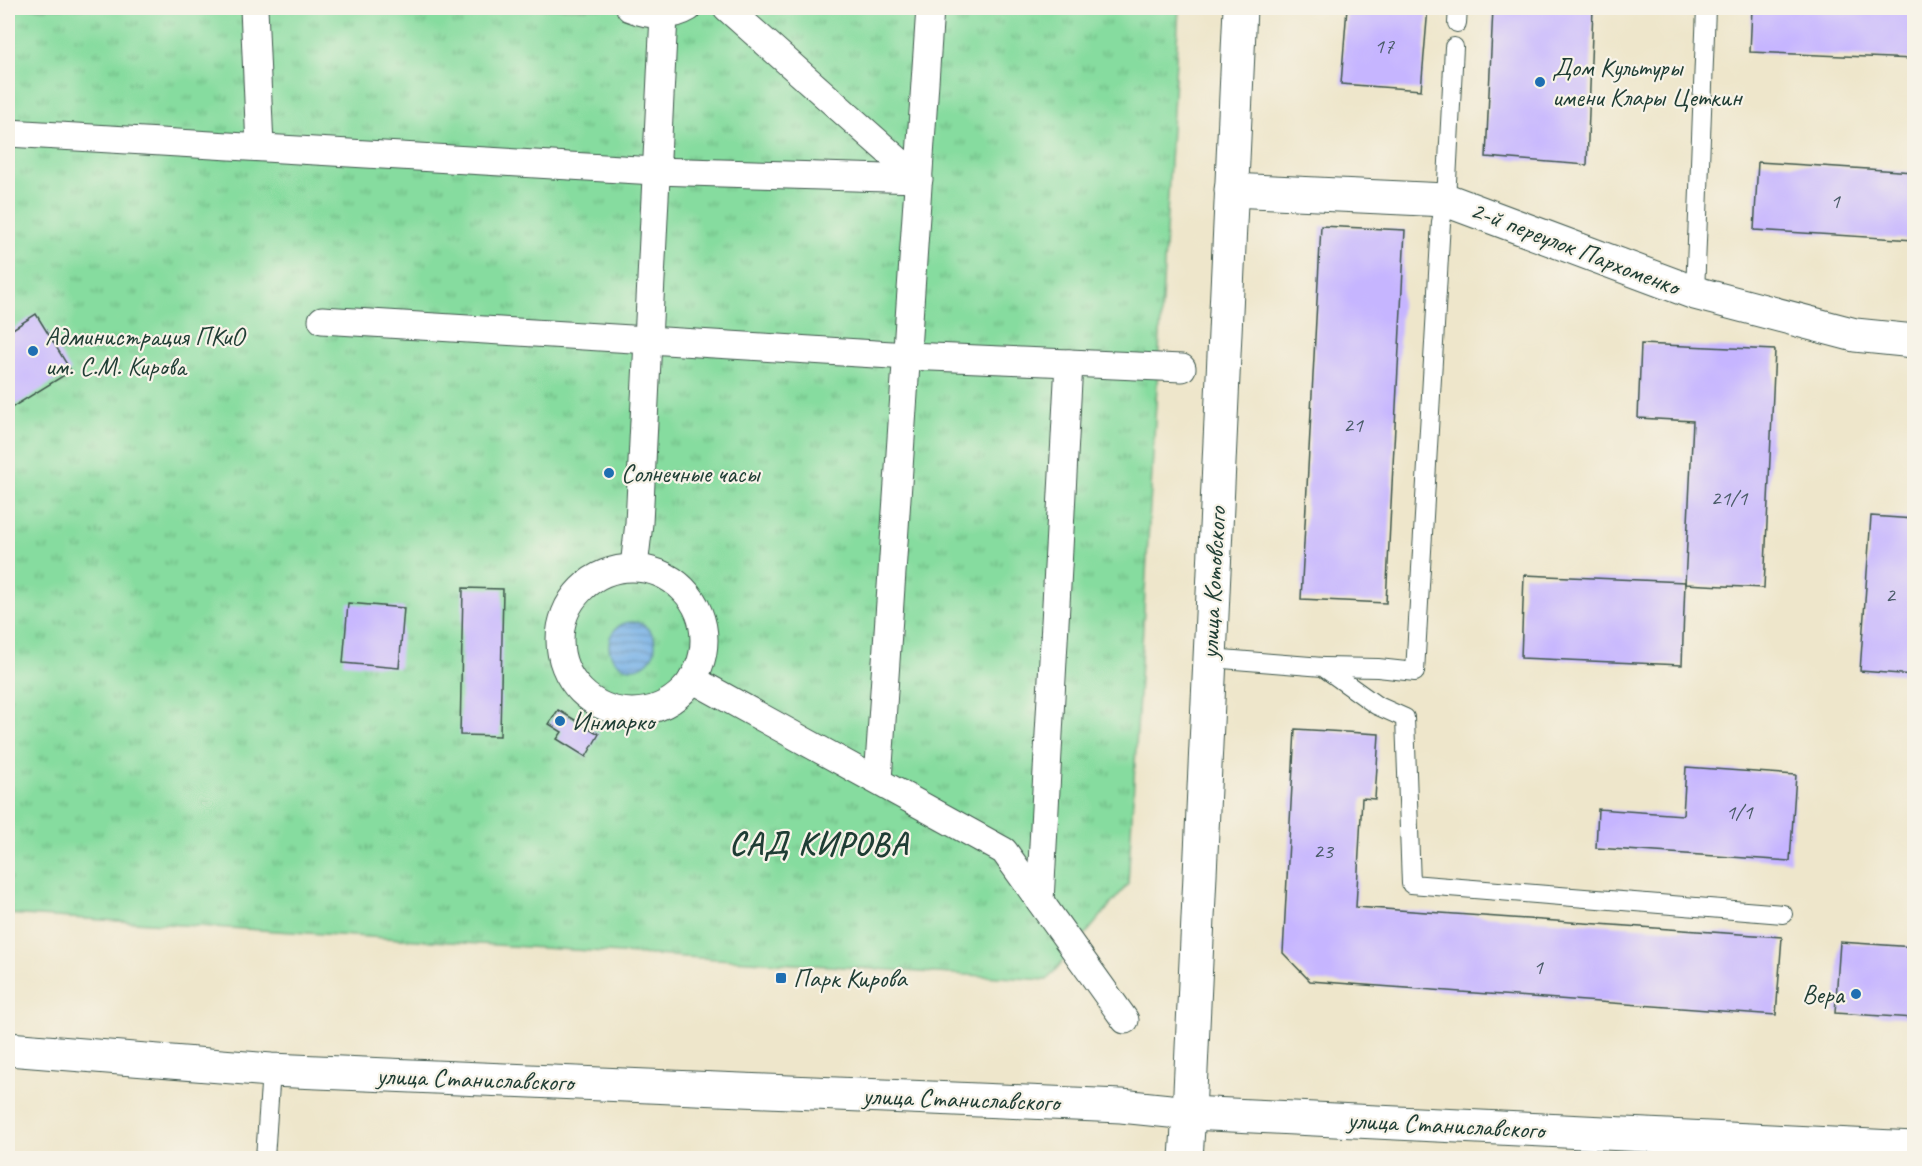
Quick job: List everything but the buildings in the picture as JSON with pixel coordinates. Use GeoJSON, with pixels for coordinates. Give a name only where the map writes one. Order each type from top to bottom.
{"type":"FeatureCollection","features":[{"type":"Feature","properties":{"kind":"main road","name":"улица Котовского"},"geometry":{"type":"LineString","coordinates":[[1186,1158],[1240,8]]}},
{"type":"Feature","properties":{"kind":"main road","name":"2-й переулок Пархоменко"},"geometry":{"type":"LineString","coordinates":[[1231,190],[1446,200],[1695,293],[1855,335],[1914,341]]}},
{"type":"Feature","properties":{"kind":"main road","name":"улица Станиславского"},"geometry":{"type":"LineString","coordinates":[[8,1049],[271,1070],[1121,1106],[1189,1113],[1754,1149],[1914,1148]]}},
{"type":"Feature","properties":{"kind":"street"},"geometry":{"type":"LineString","coordinates":[[254,8],[260,147]]}},
{"type":"Feature","properties":{"kind":"street"},"geometry":{"type":"LineString","coordinates":[[630,8],[645,14],[676,11],[656,171],[639,523],[634,567]]}},
{"type":"Feature","properties":{"kind":"street"},"geometry":{"type":"LineString","coordinates":[[727,8],[919,179]]}},
{"type":"Feature","properties":{"kind":"street"},"geometry":{"type":"LineString","coordinates":[[879,780],[930,8]]}},
{"type":"Feature","properties":{"kind":"street"},"geometry":{"type":"LineString","coordinates":[[8,132],[656,171],[919,179]]}},
{"type":"Feature","properties":{"kind":"street"},"geometry":{"type":"LineString","coordinates":[[322,320],[908,357],[1182,369]]}},
{"type":"Feature","properties":{"kind":"street"},"geometry":{"type":"LineString","coordinates":[[1040,901],[1069,363]]}},
{"type":"Feature","properties":{"kind":"street"},"geometry":{"type":"LineString","coordinates":[[634,567],[657,571],[676,582],[692,599],[702,620],[704,643],[700,666],[687,687],[667,704],[643,712],[618,711],[595,703],[575,686],[563,664],[559,639],[563,616],[573,596],[590,580],[611,570],[634,567]]}},
{"type":"Feature","properties":{"kind":"street"},"geometry":{"type":"LineString","coordinates":[[692,679],[1004,850],[1125,1020]]}},
{"type":"Feature","properties":{"kind":"lane"},"geometry":{"type":"LineString","coordinates":[[1695,293],[1706,8]]}},
{"type":"Feature","properties":{"kind":"lane"},"geometry":{"type":"LineString","coordinates":[[1210,658],[1414,672],[1454,47]]}},
{"type":"Feature","properties":{"kind":"lane"},"geometry":{"type":"LineString","coordinates":[[1323,667],[1376,705],[1405,718],[1411,884],[1783,914]]}},
{"type":"Feature","properties":{"kind":"lane"},"geometry":{"type":"LineString","coordinates":[[265,1158],[271,1070]]}},
{"type":"Feature","properties":{"kind":"green space"},"geometry":{"type":"Polygon","coordinates":[[[8,8],[1179,8],[1128,884],[1047,980],[8,914],[8,8]]]}},
{"type":"Feature","properties":{"kind":"water"},"geometry":{"type":"Polygon","coordinates":[[[632,622],[648,629],[655,645],[648,661],[632,668],[616,661],[609,645],[616,629],[632,622]]]}},
{"type":"Feature","properties":{"kind":"place","name":"Дом Культуры имени Клары Цеткин"},"geometry":{"type":"Point","coordinates":[1540,82]}},
{"type":"Feature","properties":{"kind":"place","name":"Администрация ПКиО им. С.М. Кирова"},"geometry":{"type":"Point","coordinates":[33,351]}},
{"type":"Feature","properties":{"kind":"place","name":"Солнечные часы"},"geometry":{"type":"Point","coordinates":[609,473]}},
{"type":"Feature","properties":{"kind":"place","name":"Инмарко"},"geometry":{"type":"Point","coordinates":[560,721]}},
{"type":"Feature","properties":{"kind":"place","name":"Парк Кирова"},"geometry":{"type":"Point","coordinates":[781,978]}},
{"type":"Feature","properties":{"kind":"place","name":"Вера"},"geometry":{"type":"Point","coordinates":[1856,994]}},
{"type":"Feature","properties":{"kind":"district","name":"САД КИРОВА"},"geometry":{"type":"Point","coordinates":[819,843]}}]}
